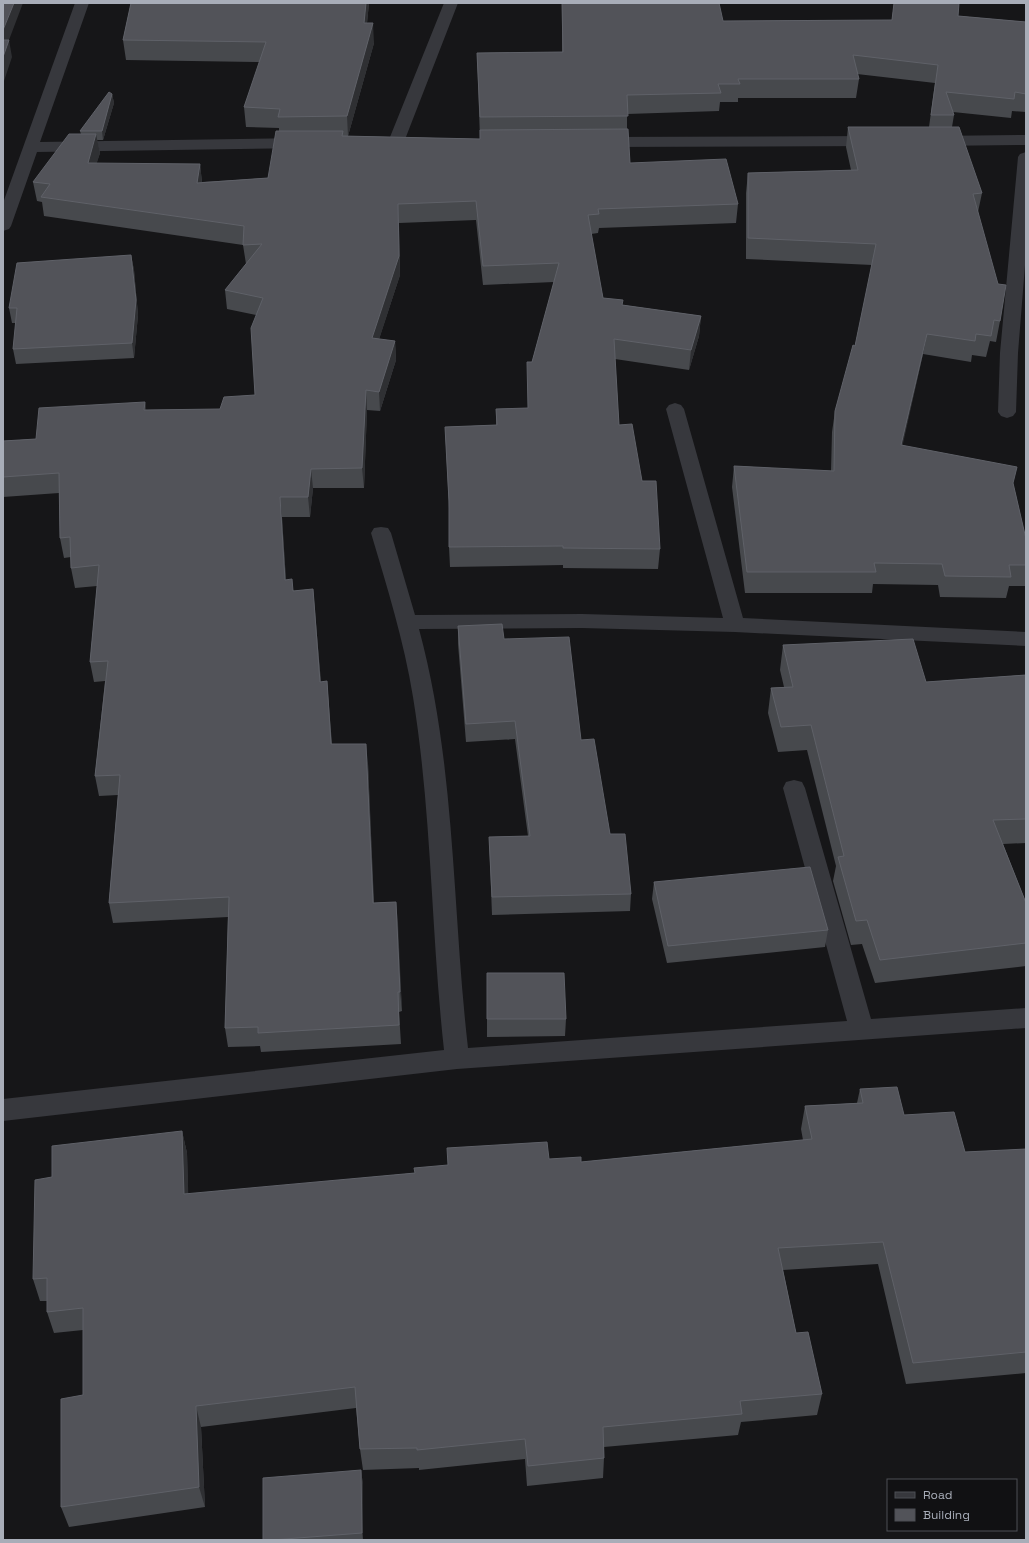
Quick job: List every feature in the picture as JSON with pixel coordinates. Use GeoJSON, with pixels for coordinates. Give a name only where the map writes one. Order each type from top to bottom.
{"type":"FeatureCollection","features":[{"type":"Feature","properties":{"kind":"street"},"geometry":{"type":"LineString","coordinates":[[3,226],[82,3]]}},
{"type":"Feature","properties":{"kind":"street"},"geometry":{"type":"LineString","coordinates":[[396,142],[450,3]]}},
{"type":"Feature","properties":{"kind":"street"},"geometry":{"type":"LineString","coordinates":[[916,141],[1026,140]]}},
{"type":"Feature","properties":{"kind":"street"},"geometry":{"type":"LineString","coordinates":[[586,142],[892,141]]}},
{"type":"Feature","properties":{"kind":"street"},"geometry":{"type":"LineString","coordinates":[[380,142],[412,142]]}},
{"type":"Feature","properties":{"kind":"street"},"geometry":{"type":"LineString","coordinates":[[32,147],[317,143]]}},
{"type":"Feature","properties":{"kind":"street"},"geometry":{"type":"LineString","coordinates":[[1007,412],[1018,354],[1026,157]]}},
{"type":"Feature","properties":{"kind":"street"},"geometry":{"type":"LineString","coordinates":[[675,409],[735,625]]}},
{"type":"Feature","properties":{"kind":"street"},"geometry":{"type":"LineString","coordinates":[[381,534],[407,622],[424,697],[435,786],[444,895],[450,1001],[457,1060]]}},
{"type":"Feature","properties":{"kind":"street"},"geometry":{"type":"LineString","coordinates":[[407,622],[582,621],[735,625],[1026,639]]}},
{"type":"Feature","properties":{"kind":"street"},"geometry":{"type":"LineString","coordinates":[[794,788],[862,1031]]}},
{"type":"Feature","properties":{"kind":"street"},"geometry":{"type":"LineString","coordinates":[[3,1110],[457,1060],[1026,1018]]}},
{"type":"Feature","properties":{"kind":"building"},"geometry":{"type":"Polygon","coordinates":[[[3,3],[14,3],[3,30],[3,3]]]}},
{"type":"Feature","properties":{"kind":"building"},"geometry":{"type":"Polygon","coordinates":[[[131,3],[366,3],[364,23],[373,23],[347,116],[278,117],[280,109],[244,107],[266,42],[123,40],[131,3]]]}},
{"type":"Feature","properties":{"kind":"building"},"geometry":{"type":"Polygon","coordinates":[[[562,3],[719,3],[723,21],[892,20],[894,3],[959,3],[958,16],[1026,22],[1026,94],[1015,92],[1014,99],[946,92],[954,115],[931,115],[938,65],[853,55],[859,79],[738,79],[740,84],[718,84],[721,93],[627,95],[628,116],[480,117],[477,53],[563,52],[562,3]]]}},
{"type":"Feature","properties":{"kind":"building"},"geometry":{"type":"Polygon","coordinates":[[[3,40],[9,40],[3,57],[3,40]]]}},
{"type":"Feature","properties":{"kind":"building"},"geometry":{"type":"Polygon","coordinates":[[[109,92],[112,94],[102,131],[80,131],[109,92]]]}},
{"type":"Feature","properties":{"kind":"building"},"geometry":{"type":"Polygon","coordinates":[[[848,127],[959,127],[982,193],[973,194],[998,284],[1006,285],[1000,321],[994,320],[991,336],[976,334],[975,341],[927,334],[901,445],[1017,467],[1013,483],[1026,539],[1026,565],[1009,565],[1011,577],[945,576],[942,564],[874,563],[876,572],[747,572],[734,466],[834,471],[835,411],[853,345],[855,346],[876,244],[748,238],[748,173],[858,170],[848,127]]]}},
{"type":"Feature","properties":{"kind":"building"},"geometry":{"type":"Polygon","coordinates":[[[628,129],[630,163],[726,159],[738,204],[598,209],[599,214],[588,215],[603,298],[623,300],[622,305],[701,316],[691,350],[614,339],[619,425],[632,424],[642,481],[656,481],[660,549],[563,548],[563,546],[449,547],[449,501],[445,427],[497,425],[496,409],[528,408],[527,362],[532,362],[559,263],[483,266],[476,201],[398,204],[399,256],[372,338],[395,341],[379,392],[366,390],[362,468],[311,469],[308,497],[280,497],[285,580],[292,579],[293,591],[313,589],[320,682],[327,681],[331,744],[366,744],[373,903],[396,902],[400,992],[398,992],[399,1025],[258,1033],[258,1027],[225,1028],[229,897],[109,903],[120,775],[95,776],[108,661],[90,662],[99,565],[71,568],[70,537],[60,538],[59,473],[3,477],[3,441],[36,439],[39,408],[145,402],[144,410],[220,409],[224,397],[255,395],[251,328],[263,298],[225,290],[262,244],[243,245],[244,226],[41,197],[50,184],[33,182],[69,134],[96,134],[88,163],[200,164],[197,183],[268,178],[276,131],[343,131],[342,136],[480,139],[480,130],[628,129]]]}},
{"type":"Feature","properties":{"kind":"building"},"geometry":{"type":"Polygon","coordinates":[[[131,255],[136,300],[132,343],[13,349],[17,308],[9,308],[17,263],[131,255]]]}},
{"type":"Feature","properties":{"kind":"building"},"geometry":{"type":"Polygon","coordinates":[[[502,624],[504,639],[569,637],[581,740],[594,739],[610,834],[625,834],[631,894],[492,897],[489,837],[530,836],[515,721],[466,724],[458,626],[502,624]]]}},
{"type":"Feature","properties":{"kind":"building"},"geometry":{"type":"Polygon","coordinates":[[[913,639],[926,682],[1026,675],[1026,819],[993,820],[1026,903],[1026,943],[880,960],[867,920],[856,921],[838,857],[844,856],[811,725],[781,727],[771,688],[793,687],[783,645],[913,639]]]}},
{"type":"Feature","properties":{"kind":"building"},"geometry":{"type":"Polygon","coordinates":[[[810,867],[828,930],[668,946],[654,882],[810,867]]]}},
{"type":"Feature","properties":{"kind":"building"},"geometry":{"type":"Polygon","coordinates":[[[487,973],[564,973],[566,1019],[487,1019],[487,973]]]}},
{"type":"Feature","properties":{"kind":"building"},"geometry":{"type":"Polygon","coordinates":[[[897,1087],[904,1115],[954,1112],[965,1152],[1026,1149],[1026,1352],[913,1363],[883,1242],[778,1248],[796,1333],[808,1332],[822,1394],[740,1401],[742,1414],[603,1427],[604,1458],[528,1466],[525,1439],[417,1450],[417,1448],[360,1449],[355,1387],[196,1406],[199,1487],[61,1507],[61,1399],[83,1395],[83,1308],[47,1312],[47,1278],[33,1279],[35,1180],[52,1177],[52,1146],[182,1131],[184,1194],[415,1173],[414,1168],[448,1165],[447,1148],[547,1142],[549,1159],[581,1157],[581,1162],[812,1139],[805,1106],[863,1103],[860,1089],[897,1087]]]}},
{"type":"Feature","properties":{"kind":"building"},"geometry":{"type":"Polygon","coordinates":[[[361,1470],[362,1533],[263,1540],[263,1478],[361,1470]]]}}]}
